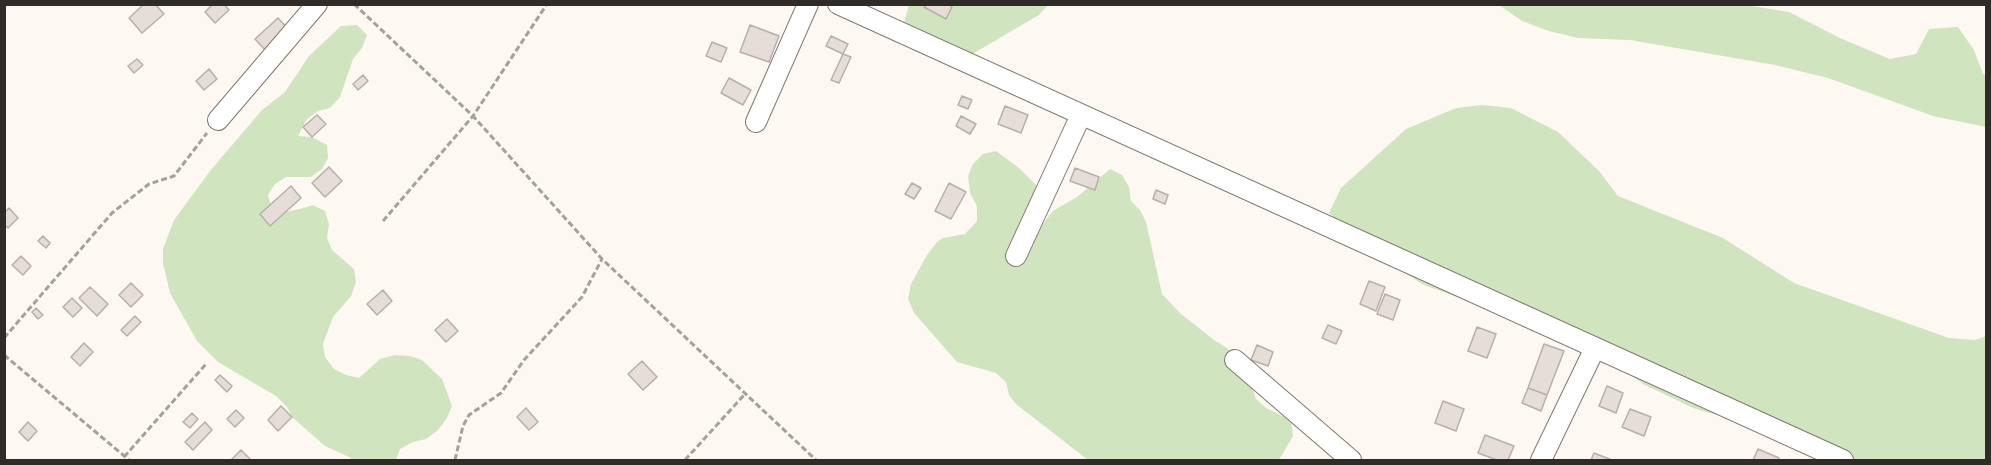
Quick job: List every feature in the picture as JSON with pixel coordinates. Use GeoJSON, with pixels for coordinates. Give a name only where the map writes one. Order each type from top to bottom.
{"type":"FeatureCollection","features":[{"type":"Feature","properties":{"kind":"street"},"geometry":{"type":"LineString","coordinates":[[218,120],[317,4]]}},
{"type":"Feature","properties":{"kind":"street"},"geometry":{"type":"LineString","coordinates":[[756,122],[808,4]]}},
{"type":"Feature","properties":{"kind":"street"},"geometry":{"type":"LineString","coordinates":[[838,4],[1843,460]]}},
{"type":"Feature","properties":{"kind":"street"},"geometry":{"type":"LineString","coordinates":[[1016,256],[1082,115]]}},
{"type":"Feature","properties":{"kind":"street"},"geometry":{"type":"LineString","coordinates":[[1540,460],[1595,348]]}},
{"type":"Feature","properties":{"kind":"street"},"geometry":{"type":"LineString","coordinates":[[1235,360],[1351,460]]}},
{"type":"Feature","properties":{"kind":"path"},"geometry":{"type":"LineString","coordinates":[[354,4],[473,116],[602,259],[816,460]]}},
{"type":"Feature","properties":{"kind":"path"},"geometry":{"type":"LineString","coordinates":[[383,221],[473,116],[547,4]]}},
{"type":"Feature","properties":{"kind":"path"},"geometry":{"type":"LineString","coordinates":[[4,338],[112,213],[149,184],[174,176],[218,120]]}},
{"type":"Feature","properties":{"kind":"path"},"geometry":{"type":"LineString","coordinates":[[455,460],[463,426],[469,415],[501,393],[524,360],[582,297],[602,259]]}},
{"type":"Feature","properties":{"kind":"path"},"geometry":{"type":"LineString","coordinates":[[4,355],[129,460]]}},
{"type":"Feature","properties":{"kind":"path"},"geometry":{"type":"LineString","coordinates":[[124,457],[206,364]]}},
{"type":"Feature","properties":{"kind":"path"},"geometry":{"type":"LineString","coordinates":[[685,460],[745,394]]}},
{"type":"Feature","properties":{"kind":"green space"},"geometry":{"type":"Polygon","coordinates":[[[909,5],[1048,5],[1039,15],[969,56],[903,27],[909,5]]]}},
{"type":"Feature","properties":{"kind":"green space"},"geometry":{"type":"Polygon","coordinates":[[[1499,5],[1746,5],[1789,12],[1840,38],[1890,59],[1916,54],[1929,29],[1958,27],[1974,50],[1983,74],[1986,76],[1986,127],[1933,116],[1828,78],[1775,65],[1630,40],[1578,38],[1549,31],[1522,21],[1499,5]]]}},
{"type":"Feature","properties":{"kind":"green space"},"geometry":{"type":"Polygon","coordinates":[[[357,25],[367,35],[362,48],[353,59],[340,97],[330,108],[318,111],[307,119],[298,136],[312,137],[327,145],[328,158],[322,169],[311,177],[286,177],[275,184],[268,195],[272,208],[285,212],[313,205],[325,211],[329,224],[327,238],[332,250],[354,269],[356,282],[351,296],[333,317],[323,344],[325,357],[334,369],[359,378],[380,359],[395,355],[410,356],[422,360],[442,379],[452,406],[447,418],[438,430],[426,439],[413,442],[400,449],[396,460],[353,460],[325,446],[292,417],[287,407],[276,396],[218,362],[197,341],[170,293],[163,263],[163,249],[174,220],[210,171],[262,110],[285,92],[309,56],[341,26],[357,25]]]}},
{"type":"Feature","properties":{"kind":"green space"},"geometry":{"type":"Polygon","coordinates":[[[1482,105],[1511,108],[1558,132],[1599,171],[1618,196],[1723,238],[1794,283],[1949,338],[1975,340],[1986,336],[1986,460],[1836,460],[1818,445],[1693,408],[1645,385],[1576,340],[1424,285],[1374,254],[1329,213],[1341,188],[1406,129],[1456,108],[1482,105]]]}},
{"type":"Feature","properties":{"kind":"green space"},"geometry":{"type":"Polygon","coordinates":[[[996,151],[1019,168],[1038,187],[1031,213],[1020,220],[1036,233],[1053,211],[1077,197],[1110,169],[1122,175],[1129,187],[1131,201],[1140,210],[1146,222],[1162,294],[1180,313],[1227,348],[1246,370],[1256,399],[1266,408],[1291,420],[1293,436],[1279,460],[1088,460],[1016,404],[1009,395],[1006,382],[996,373],[957,362],[914,313],[908,299],[911,284],[937,242],[943,238],[965,234],[977,221],[977,206],[970,193],[968,176],[973,164],[983,154],[996,151]]]}},
{"type":"Feature","properties":{"kind":"building"},"geometry":{"type":"Polygon","coordinates":[[[144,4],[155,4],[164,14],[142,33],[129,18],[144,4]]]}},
{"type":"Feature","properties":{"kind":"building"},"geometry":{"type":"Polygon","coordinates":[[[213,4],[224,4],[229,10],[215,23],[205,12],[213,4]]]}},
{"type":"Feature","properties":{"kind":"building"},"geometry":{"type":"Polygon","coordinates":[[[926,4],[948,4],[952,7],[946,19],[924,7],[926,4]]]}},
{"type":"Feature","properties":{"kind":"building"},"geometry":{"type":"Polygon","coordinates":[[[278,18],[290,31],[267,52],[255,39],[278,18]]]}},
{"type":"Feature","properties":{"kind":"building"},"geometry":{"type":"Polygon","coordinates":[[[750,25],[779,36],[769,62],[740,52],[750,25]]]}},
{"type":"Feature","properties":{"kind":"building"},"geometry":{"type":"Polygon","coordinates":[[[831,36],[848,44],[843,54],[826,46],[831,36]]]}},
{"type":"Feature","properties":{"kind":"building"},"geometry":{"type":"Polygon","coordinates":[[[712,42],[727,48],[721,62],[706,56],[712,42]]]}},
{"type":"Feature","properties":{"kind":"building"},"geometry":{"type":"Polygon","coordinates":[[[843,54],[851,57],[839,83],[831,80],[843,54]]]}},
{"type":"Feature","properties":{"kind":"building"},"geometry":{"type":"Polygon","coordinates":[[[137,59],[143,65],[134,73],[128,66],[137,59]]]}},
{"type":"Feature","properties":{"kind":"building"},"geometry":{"type":"Polygon","coordinates":[[[209,69],[217,79],[204,90],[196,81],[209,69]]]}},
{"type":"Feature","properties":{"kind":"building"},"geometry":{"type":"Polygon","coordinates":[[[363,75],[368,81],[358,90],[353,84],[363,75]]]}},
{"type":"Feature","properties":{"kind":"building"},"geometry":{"type":"Polygon","coordinates":[[[729,78],[751,90],[743,105],[721,93],[729,78]]]}},
{"type":"Feature","properties":{"kind":"building"},"geometry":{"type":"Polygon","coordinates":[[[962,96],[972,100],[968,109],[958,105],[962,96]]]}},
{"type":"Feature","properties":{"kind":"building"},"geometry":{"type":"Polygon","coordinates":[[[1005,106],[1028,115],[1021,133],[998,124],[1005,106]]]}},
{"type":"Feature","properties":{"kind":"building"},"geometry":{"type":"Polygon","coordinates":[[[317,115],[326,124],[312,137],[303,127],[317,115]]]}},
{"type":"Feature","properties":{"kind":"building"},"geometry":{"type":"Polygon","coordinates":[[[961,116],[976,124],[970,134],[956,126],[961,116]]]}},
{"type":"Feature","properties":{"kind":"building"},"geometry":{"type":"Polygon","coordinates":[[[329,167],[342,181],[325,197],[312,183],[329,167]]]}},
{"type":"Feature","properties":{"kind":"building"},"geometry":{"type":"Polygon","coordinates":[[[1075,168],[1099,177],[1095,190],[1070,181],[1075,168]]]}},
{"type":"Feature","properties":{"kind":"building"},"geometry":{"type":"Polygon","coordinates":[[[912,183],[921,188],[914,199],[905,194],[912,183]]]}},
{"type":"Feature","properties":{"kind":"building"},"geometry":{"type":"Polygon","coordinates":[[[949,183],[966,192],[951,219],[935,211],[949,183]]]}},
{"type":"Feature","properties":{"kind":"building"},"geometry":{"type":"Polygon","coordinates":[[[291,186],[301,198],[270,226],[260,214],[291,186]]]}},
{"type":"Feature","properties":{"kind":"building"},"geometry":{"type":"Polygon","coordinates":[[[1156,190],[1168,195],[1165,204],[1153,199],[1156,190]]]}},
{"type":"Feature","properties":{"kind":"building"},"geometry":{"type":"Polygon","coordinates":[[[9,208],[18,218],[8,228],[4,224],[4,213],[9,208]]]}},
{"type":"Feature","properties":{"kind":"building"},"geometry":{"type":"Polygon","coordinates":[[[43,236],[50,243],[46,248],[38,241],[43,236]]]}},
{"type":"Feature","properties":{"kind":"building"},"geometry":{"type":"Polygon","coordinates":[[[21,256],[31,266],[23,275],[12,265],[21,256]]]}},
{"type":"Feature","properties":{"kind":"building"},"geometry":{"type":"Polygon","coordinates":[[[1369,281],[1385,287],[1376,311],[1360,304],[1369,281]]]}},
{"type":"Feature","properties":{"kind":"building"},"geometry":{"type":"Polygon","coordinates":[[[131,283],[143,295],[131,307],[119,295],[131,283]]]}},
{"type":"Feature","properties":{"kind":"building"},"geometry":{"type":"Polygon","coordinates":[[[90,287],[108,304],[97,316],[79,298],[90,287]]]}},
{"type":"Feature","properties":{"kind":"building"},"geometry":{"type":"Polygon","coordinates":[[[383,290],[392,301],[377,315],[367,304],[383,290]]]}},
{"type":"Feature","properties":{"kind":"building"},"geometry":{"type":"Polygon","coordinates":[[[1385,294],[1400,300],[1393,320],[1377,314],[1385,294]]]}},
{"type":"Feature","properties":{"kind":"building"},"geometry":{"type":"Polygon","coordinates":[[[72,298],[82,308],[73,317],[63,307],[72,298]]]}},
{"type":"Feature","properties":{"kind":"building"},"geometry":{"type":"Polygon","coordinates":[[[36,308],[43,315],[38,319],[32,312],[36,308]]]}},
{"type":"Feature","properties":{"kind":"building"},"geometry":{"type":"Polygon","coordinates":[[[135,316],[141,322],[127,336],[121,330],[135,316]]]}},
{"type":"Feature","properties":{"kind":"building"},"geometry":{"type":"Polygon","coordinates":[[[447,319],[458,331],[446,342],[435,330],[447,319]]]}},
{"type":"Feature","properties":{"kind":"building"},"geometry":{"type":"Polygon","coordinates":[[[1328,325],[1342,331],[1336,344],[1322,338],[1328,325]]]}},
{"type":"Feature","properties":{"kind":"building"},"geometry":{"type":"Polygon","coordinates":[[[1477,327],[1496,334],[1487,358],[1468,351],[1477,327]]]}},
{"type":"Feature","properties":{"kind":"building"},"geometry":{"type":"Polygon","coordinates":[[[84,343],[93,352],[80,366],[71,357],[84,343]]]}},
{"type":"Feature","properties":{"kind":"building"},"geometry":{"type":"Polygon","coordinates":[[[1544,344],[1564,351],[1547,395],[1528,388],[1544,344]]]}},
{"type":"Feature","properties":{"kind":"building"},"geometry":{"type":"Polygon","coordinates":[[[1257,345],[1273,352],[1268,366],[1251,360],[1257,345]]]}},
{"type":"Feature","properties":{"kind":"building"},"geometry":{"type":"Polygon","coordinates":[[[642,361],[657,377],[643,390],[628,374],[642,361]]]}},
{"type":"Feature","properties":{"kind":"building"},"geometry":{"type":"Polygon","coordinates":[[[220,375],[232,386],[227,392],[215,380],[220,375]]]}},
{"type":"Feature","properties":{"kind":"building"},"geometry":{"type":"Polygon","coordinates":[[[1607,386],[1623,393],[1616,413],[1599,406],[1607,386]]]}},
{"type":"Feature","properties":{"kind":"building"},"geometry":{"type":"Polygon","coordinates":[[[1528,388],[1547,395],[1541,411],[1522,403],[1528,388]]]}},
{"type":"Feature","properties":{"kind":"building"},"geometry":{"type":"Polygon","coordinates":[[[1443,401],[1464,409],[1456,431],[1435,423],[1443,401]]]}},
{"type":"Feature","properties":{"kind":"building"},"geometry":{"type":"Polygon","coordinates":[[[281,406],[292,417],[278,431],[268,420],[281,406]]]}},
{"type":"Feature","properties":{"kind":"building"},"geometry":{"type":"Polygon","coordinates":[[[526,408],[538,422],[529,430],[517,417],[526,408]]]}},
{"type":"Feature","properties":{"kind":"building"},"geometry":{"type":"Polygon","coordinates":[[[1630,409],[1651,417],[1644,436],[1622,427],[1630,409]]]}},
{"type":"Feature","properties":{"kind":"building"},"geometry":{"type":"Polygon","coordinates":[[[236,410],[244,418],[235,427],[227,419],[236,410]]]}},
{"type":"Feature","properties":{"kind":"building"},"geometry":{"type":"Polygon","coordinates":[[[192,413],[198,419],[190,428],[183,422],[192,413]]]}},
{"type":"Feature","properties":{"kind":"building"},"geometry":{"type":"Polygon","coordinates":[[[28,422],[37,431],[28,441],[19,432],[28,422]]]}},
{"type":"Feature","properties":{"kind":"building"},"geometry":{"type":"Polygon","coordinates":[[[205,422],[212,430],[193,450],[185,442],[205,422]]]}},
{"type":"Feature","properties":{"kind":"building"},"geometry":{"type":"Polygon","coordinates":[[[1485,435],[1514,446],[1508,460],[1497,460],[1478,453],[1485,435]]]}},
{"type":"Feature","properties":{"kind":"building"},"geometry":{"type":"Polygon","coordinates":[[[1758,449],[1779,458],[1778,460],[1753,460],[1758,449]]]}},
{"type":"Feature","properties":{"kind":"building"},"geometry":{"type":"Polygon","coordinates":[[[241,450],[251,460],[232,459],[241,450]]]}},
{"type":"Feature","properties":{"kind":"building"},"geometry":{"type":"Polygon","coordinates":[[[1594,453],[1612,460],[1591,460],[1594,453]]]}}]}
